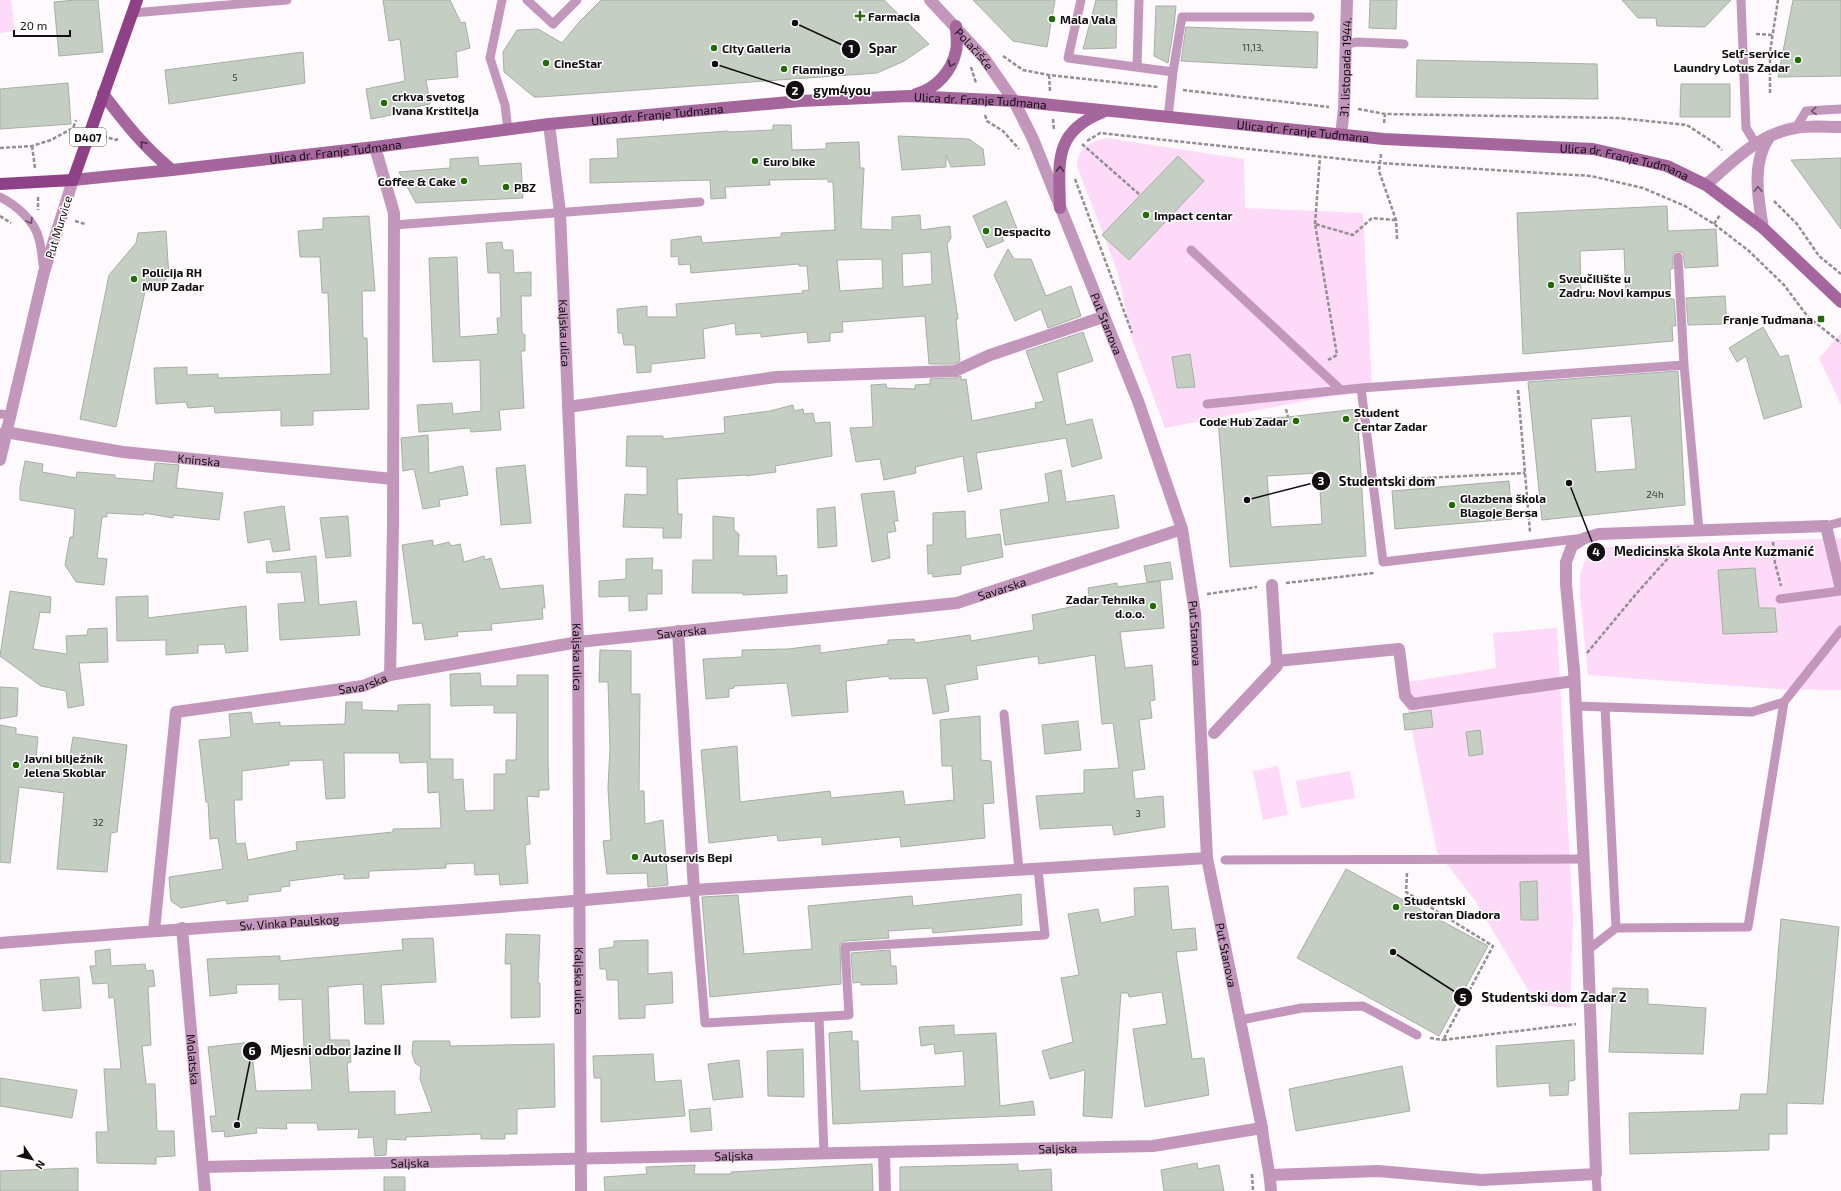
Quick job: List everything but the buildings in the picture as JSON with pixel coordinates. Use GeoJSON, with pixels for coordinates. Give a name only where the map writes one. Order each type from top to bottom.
{"type":"FeatureCollection","features":[{"type":"Feature","properties":{"kind":"main road","name":"Put Murvice"},"geometry":{"type":"LineString","coordinates":[[73,180],[137,0]]}},
{"type":"Feature","properties":{"kind":"main road"},"geometry":{"type":"LineString","coordinates":[[909,96],[926,92],[939,82],[949,70],[956,50],[956,26]]}},
{"type":"Feature","properties":{"kind":"main road"},"geometry":{"type":"LineString","coordinates":[[103,94],[129,129],[149,151],[172,170]]}},
{"type":"Feature","properties":{"kind":"main road","name":"Ulica dr. Franje Tuđmana"},"geometry":{"type":"LineString","coordinates":[[73,180],[375,147],[549,124],[800,100],[909,96],[1014,101],[1168,118],[1237,123],[1384,140],[1593,149],[1667,166],[1706,185],[1763,228],[1841,302]]}},
{"type":"Feature","properties":{"kind":"main road"},"geometry":{"type":"LineString","coordinates":[[1060,208],[1059,166],[1062,149],[1076,127],[1086,118],[1104,111]]}},
{"type":"Feature","properties":{"kind":"main road"},"geometry":{"type":"LineString","coordinates":[[0,184],[73,180]]}},
{"type":"Feature","properties":{"kind":"street","name":"Polačišće"},"geometry":{"type":"LineString","coordinates":[[930,0],[956,26],[984,58],[1014,101]]}},
{"type":"Feature","properties":{"kind":"street","name":"31. listopada 1944."},"geometry":{"type":"LineString","coordinates":[[1341,135],[1344,109],[1347,0]]}},
{"type":"Feature","properties":{"kind":"street","name":"Put Stanova"},"geometry":{"type":"LineString","coordinates":[[1014,101],[1033,139],[1138,401],[1182,529],[1195,613],[1207,858],[1262,1128],[1264,1153],[1270,1175],[1271,1191]]}},
{"type":"Feature","properties":{"kind":"street","name":"Kaljska ulica"},"geometry":{"type":"LineString","coordinates":[[549,124],[560,212],[578,642],[578,902],[581,1191]]}},
{"type":"Feature","properties":{"kind":"street"},"geometry":{"type":"LineString","coordinates":[[1706,185],[1740,154],[1771,135],[1796,128],[1841,127]]}},
{"type":"Feature","properties":{"kind":"street"},"geometry":{"type":"LineString","coordinates":[[1763,228],[1757,192],[1759,160],[1765,142],[1771,135]]}},
{"type":"Feature","properties":{"kind":"street"},"geometry":{"type":"LineString","coordinates":[[375,147],[394,213],[393,479],[390,675]]}},
{"type":"Feature","properties":{"kind":"street","name":"Put Murvice"},"geometry":{"type":"LineString","coordinates":[[0,460],[5,432],[5,415],[44,272],[73,180]]}},
{"type":"Feature","properties":{"kind":"street"},"geometry":{"type":"LineString","coordinates":[[568,407],[776,377],[955,371],[990,355],[1104,316]]}},
{"type":"Feature","properties":{"kind":"street","name":"Kninska"},"geometry":{"type":"LineString","coordinates":[[5,432],[123,452],[393,479]]}},
{"type":"Feature","properties":{"kind":"street"},"geometry":{"type":"LineString","coordinates":[[1270,1175],[1378,1171],[1481,1180],[1596,1174],[1584,859],[1574,675],[1566,584],[1566,562],[1572,546],[1585,538],[1599,534],[1826,526],[1841,590]]}},
{"type":"Feature","properties":{"kind":"street","name":"Savarska"},"geometry":{"type":"LineString","coordinates":[[154,931],[176,712],[362,686],[390,675],[578,642],[957,603],[1182,529]]}},
{"type":"Feature","properties":{"kind":"street"},"geometry":{"type":"LineString","coordinates":[[1214,733],[1277,666],[1272,585]]}},
{"type":"Feature","properties":{"kind":"street"},"geometry":{"type":"LineString","coordinates":[[678,631],[694,890]]}},
{"type":"Feature","properties":{"kind":"street"},"geometry":{"type":"LineString","coordinates":[[1276,661],[1399,649],[1405,696],[1412,704],[1574,675]]}},
{"type":"Feature","properties":{"kind":"street","name":"Sv. Vinka Paulskog"},"geometry":{"type":"LineString","coordinates":[[0,943],[182,928],[578,902],[694,890],[1207,858]]}},
{"type":"Feature","properties":{"kind":"street","name":"Molatska"},"geometry":{"type":"LineString","coordinates":[[182,928],[205,1191]]}},
{"type":"Feature","properties":{"kind":"street","name":"Saljska"},"geometry":{"type":"LineString","coordinates":[[203,1167],[1153,1146],[1262,1128]]}},
{"type":"Feature","properties":{"kind":"street"},"geometry":{"type":"LineString","coordinates":[[884,1153],[885,1191]]}},
{"type":"Feature","properties":{"kind":"lane"},"geometry":{"type":"LineString","coordinates":[[132,13],[287,0]]}},
{"type":"Feature","properties":{"kind":"lane"},"geometry":{"type":"LineString","coordinates":[[502,0],[490,58],[505,105],[508,130]]}},
{"type":"Feature","properties":{"kind":"lane"},"geometry":{"type":"LineString","coordinates":[[527,0],[553,24],[577,0]]}},
{"type":"Feature","properties":{"kind":"lane"},"geometry":{"type":"LineString","coordinates":[[1081,0],[1068,58],[1173,72]]}},
{"type":"Feature","properties":{"kind":"lane"},"geometry":{"type":"LineString","coordinates":[[1137,67],[1139,0]]}},
{"type":"Feature","properties":{"kind":"lane"},"geometry":{"type":"LineString","coordinates":[[1741,0],[1746,128],[1756,144]]}},
{"type":"Feature","properties":{"kind":"lane"},"geometry":{"type":"LineString","coordinates":[[1168,118],[1173,72],[1182,17],[1310,17]]}},
{"type":"Feature","properties":{"kind":"lane"},"geometry":{"type":"LineString","coordinates":[[1346,45],[1356,42],[1404,44]]}},
{"type":"Feature","properties":{"kind":"lane"},"geometry":{"type":"LineString","coordinates":[[1796,128],[1806,111],[1841,109]]}},
{"type":"Feature","properties":{"kind":"lane"},"geometry":{"type":"LineString","coordinates":[[0,197],[9,201],[26,215],[39,237],[44,272]]}},
{"type":"Feature","properties":{"kind":"lane"},"geometry":{"type":"LineString","coordinates":[[394,225],[700,202]]}},
{"type":"Feature","properties":{"kind":"lane"},"geometry":{"type":"LineString","coordinates":[[1191,250],[1341,390]]}},
{"type":"Feature","properties":{"kind":"lane"},"geometry":{"type":"LineString","coordinates":[[1678,258],[1694,530]]}},
{"type":"Feature","properties":{"kind":"lane"},"geometry":{"type":"LineString","coordinates":[[1207,404],[1361,388],[1684,365]]}},
{"type":"Feature","properties":{"kind":"lane"},"geometry":{"type":"LineString","coordinates":[[1361,388],[1383,562],[1585,538]]}},
{"type":"Feature","properties":{"kind":"lane"},"geometry":{"type":"LineString","coordinates":[[1826,526],[1841,522]]}},
{"type":"Feature","properties":{"kind":"lane"},"geometry":{"type":"LineString","coordinates":[[1780,599],[1841,590]]}},
{"type":"Feature","properties":{"kind":"lane"},"geometry":{"type":"LineString","coordinates":[[1588,950],[1616,928],[1748,927],[1784,702],[1841,630]]}},
{"type":"Feature","properties":{"kind":"lane"},"geometry":{"type":"LineString","coordinates":[[1576,706],[1752,712],[1784,702]]}},
{"type":"Feature","properties":{"kind":"lane"},"geometry":{"type":"LineString","coordinates":[[1605,707],[1616,928]]}},
{"type":"Feature","properties":{"kind":"lane"},"geometry":{"type":"LineString","coordinates":[[1004,714],[1019,870]]}},
{"type":"Feature","properties":{"kind":"lane"},"geometry":{"type":"LineString","coordinates":[[1225,860],[1584,859]]}},
{"type":"Feature","properties":{"kind":"lane"},"geometry":{"type":"LineString","coordinates":[[694,890],[704,1023],[819,1017],[848,1015],[845,947],[1044,935],[1038,869]]}},
{"type":"Feature","properties":{"kind":"lane"},"geometry":{"type":"LineString","coordinates":[[1240,1020],[1302,1008],[1363,1006],[1417,1035]]}},
{"type":"Feature","properties":{"kind":"lane"},"geometry":{"type":"LineString","coordinates":[[819,1017],[824,1154]]}},
{"type":"Feature","properties":{"kind":"lane"},"geometry":{"type":"LineString","coordinates":[[1596,1174],[1597,1191]]}},
{"type":"Feature","properties":{"kind":"path"},"geometry":{"type":"LineString","coordinates":[[1770,93],[1770,52],[1778,0]]}},
{"type":"Feature","properties":{"kind":"path"},"geometry":{"type":"LineString","coordinates":[[999,54],[1023,70],[1049,75],[1158,87]]}},
{"type":"Feature","properties":{"kind":"path"},"geometry":{"type":"LineString","coordinates":[[1183,90],[1322,106]]}},
{"type":"Feature","properties":{"kind":"path"},"geometry":{"type":"LineString","coordinates":[[1364,109],[1385,114],[1618,118],[1687,125],[1716,144]]}},
{"type":"Feature","properties":{"kind":"path"},"geometry":{"type":"LineString","coordinates":[[987,121],[1003,131],[1018,147],[1021,155]]}},
{"type":"Feature","properties":{"kind":"path"},"geometry":{"type":"LineString","coordinates":[[0,148],[32,146],[50,140],[73,128]]}},
{"type":"Feature","properties":{"kind":"path"},"geometry":{"type":"LineString","coordinates":[[1077,149],[1082,144],[1100,133],[1380,163],[1591,176],[1643,188],[1685,206],[1714,224],[1743,246],[1784,285],[1808,317],[1841,343]]}},
{"type":"Feature","properties":{"kind":"path"},"geometry":{"type":"LineString","coordinates":[[1082,144],[1140,196]]}},
{"type":"Feature","properties":{"kind":"path"},"geometry":{"type":"LineString","coordinates":[[1315,366],[1337,355],[1315,224],[1320,157]]}},
{"type":"Feature","properties":{"kind":"path"},"geometry":{"type":"LineString","coordinates":[[1380,163],[1380,171],[1396,220],[1397,239]]}},
{"type":"Feature","properties":{"kind":"path"},"geometry":{"type":"LineString","coordinates":[[1073,175],[1132,333]]}},
{"type":"Feature","properties":{"kind":"path"},"geometry":{"type":"LineString","coordinates":[[1772,199],[1797,224],[1819,256],[1841,274]]}},
{"type":"Feature","properties":{"kind":"path"},"geometry":{"type":"LineString","coordinates":[[1315,224],[1353,234],[1372,218],[1396,220]]}},
{"type":"Feature","properties":{"kind":"path"},"geometry":{"type":"LineString","coordinates":[[1517,377],[1531,544]]}},
{"type":"Feature","properties":{"kind":"path"},"geometry":{"type":"LineString","coordinates":[[1373,481],[1525,473]]}},
{"type":"Feature","properties":{"kind":"path"},"geometry":{"type":"LineString","coordinates":[[1772,528],[1774,563],[1781,586]]}},
{"type":"Feature","properties":{"kind":"path"},"geometry":{"type":"LineString","coordinates":[[1574,675],[1636,594],[1694,530]]}},
{"type":"Feature","properties":{"kind":"path"},"geometry":{"type":"LineString","coordinates":[[1408,860],[1406,892],[1493,946],[1443,1040],[1591,1023]]}},
{"type":"Feature","properties":{"kind":"shaded area"},"geometry":{"type":"Polygon","coordinates":[[[0,0],[11,0],[15,31],[0,33],[0,0]]]}},
{"type":"Feature","properties":{"kind":"shaded area"},"geometry":{"type":"Polygon","coordinates":[[[1106,138],[1244,159],[1245,208],[1363,213],[1372,388],[1165,428],[1131,336],[1118,273],[1077,166],[1080,154],[1086,146],[1095,141],[1106,138]]]}},
{"type":"Feature","properties":{"kind":"shaded area"},"geometry":{"type":"Polygon","coordinates":[[[1841,333],[1841,405],[1819,358],[1841,333]]]}},
{"type":"Feature","properties":{"kind":"shaded area"},"geometry":{"type":"Polygon","coordinates":[[[1841,538],[1841,690],[1778,689],[1588,675],[1580,596],[1580,574],[1586,558],[1599,550],[1613,546],[1841,538]]]}},
{"type":"Feature","properties":{"kind":"shaded area"},"geometry":{"type":"Polygon","coordinates":[[[1557,628],[1573,919],[1570,1008],[1537,1005],[1474,899],[1437,852],[1402,683],[1496,668],[1493,633],[1557,628]]]}},
{"type":"Feature","properties":{"kind":"shaded area"},"geometry":{"type":"Polygon","coordinates":[[[1278,766],[1288,815],[1263,820],[1253,771],[1278,766]]]}},
{"type":"Feature","properties":{"kind":"shaded area"},"geometry":{"type":"Polygon","coordinates":[[[1350,771],[1355,798],[1301,808],[1296,781],[1350,771]]]}},
{"type":"Feature","properties":{"kind":"place","name":"Farmacia"},"geometry":{"type":"Point","coordinates":[860,16]}},
{"type":"Feature","properties":{"kind":"place","name":"Mala Vala"},"geometry":{"type":"Point","coordinates":[1052,19]}},
{"type":"Feature","properties":{"kind":"place","name":"Spar"},"geometry":{"type":"Point","coordinates":[795,23]}},
{"type":"Feature","properties":{"kind":"place","name":"City Galleria"},"geometry":{"type":"Point","coordinates":[714,48]}},
{"type":"Feature","properties":{"kind":"place","name":"Self-service Laundry Lotus Zadar"},"geometry":{"type":"Point","coordinates":[1798,60]}},
{"type":"Feature","properties":{"kind":"place","name":"CineStar"},"geometry":{"type":"Point","coordinates":[546,63]}},
{"type":"Feature","properties":{"kind":"place","name":"gym4you"},"geometry":{"type":"Point","coordinates":[715,64]}},
{"type":"Feature","properties":{"kind":"place","name":"Flamingo"},"geometry":{"type":"Point","coordinates":[784,69]}},
{"type":"Feature","properties":{"kind":"place","name":"crkva svetog Ivana Krstitelja"},"geometry":{"type":"Point","coordinates":[384,103]}},
{"type":"Feature","properties":{"kind":"place","name":"Euro bike"},"geometry":{"type":"Point","coordinates":[755,161]}},
{"type":"Feature","properties":{"kind":"place","name":"Coffee & Cake"},"geometry":{"type":"Point","coordinates":[464,181]}},
{"type":"Feature","properties":{"kind":"place","name":"PBZ"},"geometry":{"type":"Point","coordinates":[506,187]}},
{"type":"Feature","properties":{"kind":"place","name":"Impact centar"},"geometry":{"type":"Point","coordinates":[1146,215]}},
{"type":"Feature","properties":{"kind":"place","name":"Despacito"},"geometry":{"type":"Point","coordinates":[986,231]}},
{"type":"Feature","properties":{"kind":"place","name":"Policija RH MUP Zadar"},"geometry":{"type":"Point","coordinates":[134,279]}},
{"type":"Feature","properties":{"kind":"place","name":"Sveučilište u Zadru: Novi kampus"},"geometry":{"type":"Point","coordinates":[1551,285]}},
{"type":"Feature","properties":{"kind":"place","name":"Franje Tuđmana"},"geometry":{"type":"Point","coordinates":[1821,319]}},
{"type":"Feature","properties":{"kind":"place","name":"Student Centar Zadar"},"geometry":{"type":"Point","coordinates":[1346,419]}},
{"type":"Feature","properties":{"kind":"place","name":"Code Hub Zadar"},"geometry":{"type":"Point","coordinates":[1296,421]}},
{"type":"Feature","properties":{"kind":"place","name":"Medicinska škola Ante Kuzmanić"},"geometry":{"type":"Point","coordinates":[1569,483]}},
{"type":"Feature","properties":{"kind":"place","name":"Studentski dom"},"geometry":{"type":"Point","coordinates":[1247,500]}},
{"type":"Feature","properties":{"kind":"place","name":"Glazbena škola Blagoje Bersa"},"geometry":{"type":"Point","coordinates":[1452,505]}},
{"type":"Feature","properties":{"kind":"place","name":"Zadar Tehnika d.o.o."},"geometry":{"type":"Point","coordinates":[1153,606]}},
{"type":"Feature","properties":{"kind":"place","name":"Javni bilježnik Jelena Skoblar"},"geometry":{"type":"Point","coordinates":[16,765]}},
{"type":"Feature","properties":{"kind":"place","name":"Autoservis Bepi"},"geometry":{"type":"Point","coordinates":[635,857]}},
{"type":"Feature","properties":{"kind":"place","name":"Studentski restoran Diadora"},"geometry":{"type":"Point","coordinates":[1396,907]}},
{"type":"Feature","properties":{"kind":"place","name":"Studentski dom Zadar 2"},"geometry":{"type":"Point","coordinates":[1393,952]}},
{"type":"Feature","properties":{"kind":"place","name":"Mjesni odbor Jazine II"},"geometry":{"type":"Point","coordinates":[237,1125]}}]}
